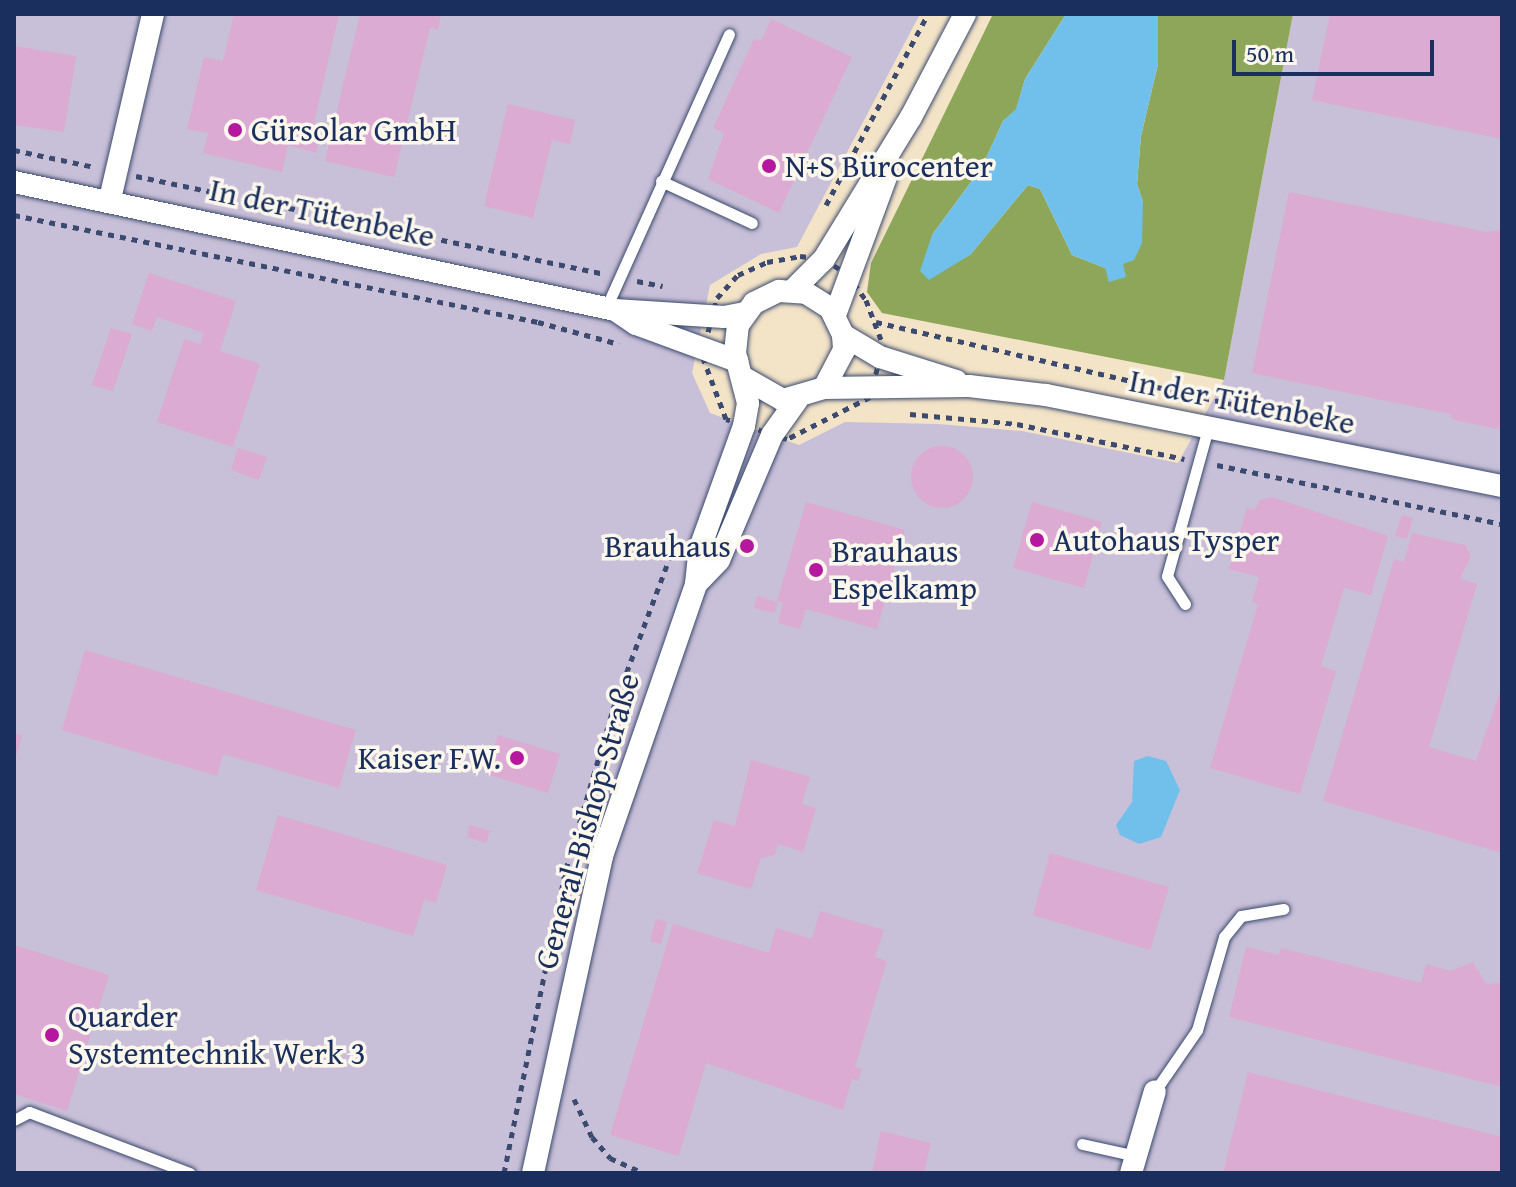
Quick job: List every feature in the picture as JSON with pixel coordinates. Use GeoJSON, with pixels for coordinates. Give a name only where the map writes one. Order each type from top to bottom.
{"type":"FeatureCollection","features":[{"type":"Feature","properties":{"kind":"street"},"geometry":{"type":"LineString","coordinates":[[110,199],[153,14]]}},
{"type":"Feature","properties":{"kind":"street"},"geometry":{"type":"LineString","coordinates":[[793,290],[824,259],[911,117],[965,14]]}},
{"type":"Feature","properties":{"kind":"street"},"geometry":{"type":"LineString","coordinates":[[839,325],[819,299],[793,290],[766,296],[745,313],[735,338],[741,370],[769,396],[797,400],[824,388],[841,364],[839,325],[847,274],[911,117]]}},
{"type":"Feature","properties":{"kind":"street","name":"In der Tütenbeke"},"geometry":{"type":"LineString","coordinates":[[14,182],[110,199],[610,309],[709,316],[745,313]]}},
{"type":"Feature","properties":{"kind":"street","name":"In der Tütenbeke"},"geometry":{"type":"LineString","coordinates":[[610,309],[700,359],[741,370]]}},
{"type":"Feature","properties":{"kind":"street","name":"In der Tütenbeke"},"geometry":{"type":"LineString","coordinates":[[839,325],[880,357],[969,386]]}},
{"type":"Feature","properties":{"kind":"street","name":"General-Bishop-Straße"},"geometry":{"type":"LineString","coordinates":[[533,1173],[602,856],[696,584],[700,548],[744,426],[741,370]]}},
{"type":"Feature","properties":{"kind":"street","name":"In der Tütenbeke"},"geometry":{"type":"LineString","coordinates":[[824,388],[969,386],[1046,395],[1502,486]]}},
{"type":"Feature","properties":{"kind":"street","name":"General-Bishop-Straße"},"geometry":{"type":"LineString","coordinates":[[696,584],[719,560],[772,435],[797,400]]}},
{"type":"Feature","properties":{"kind":"street"},"geometry":{"type":"LineString","coordinates":[[1134,1165],[1155,1091]]}},
{"type":"Feature","properties":{"kind":"lane"},"geometry":{"type":"LineString","coordinates":[[610,309],[618,277],[729,34]]}},
{"type":"Feature","properties":{"kind":"lane"},"geometry":{"type":"LineString","coordinates":[[661,181],[752,223]]}},
{"type":"Feature","properties":{"kind":"lane"},"geometry":{"type":"LineString","coordinates":[[1185,604],[1167,576],[1208,428]]}},
{"type":"Feature","properties":{"kind":"lane"},"geometry":{"type":"LineString","coordinates":[[1155,1091],[1197,1030],[1224,937],[1241,916],[1283,909]]}},
{"type":"Feature","properties":{"kind":"lane"},"geometry":{"type":"LineString","coordinates":[[14,1120],[29,1112],[190,1173]]}},
{"type":"Feature","properties":{"kind":"lane"},"geometry":{"type":"LineString","coordinates":[[1082,1144],[1134,1165]]}},
{"type":"Feature","properties":{"kind":"path"},"geometry":{"type":"LineString","coordinates":[[820,216],[928,14]]}},
{"type":"Feature","properties":{"kind":"path"},"geometry":{"type":"LineString","coordinates":[[14,150],[618,277]]}},
{"type":"Feature","properties":{"kind":"path"},"geometry":{"type":"LineString","coordinates":[[14,215],[538,322],[629,347]]}},
{"type":"Feature","properties":{"kind":"path"},"geometry":{"type":"LineString","coordinates":[[800,256],[807,243]]}},
{"type":"Feature","properties":{"kind":"path"},"geometry":{"type":"LineString","coordinates":[[800,256],[824,259],[847,274],[876,322],[880,357],[870,397],[799,429],[787,439],[726,419],[700,359],[709,316],[717,298],[738,275],[767,262],[800,256]]}},
{"type":"Feature","properties":{"kind":"path"},"geometry":{"type":"LineString","coordinates":[[876,322],[1272,413]]}},
{"type":"Feature","properties":{"kind":"path"},"geometry":{"type":"LineString","coordinates":[[936,415],[1017,424],[1502,524]]}},
{"type":"Feature","properties":{"kind":"path"},"geometry":{"type":"LineString","coordinates":[[519,1088],[574,1099],[592,1137],[610,1158],[644,1173]]}},
{"type":"Feature","properties":{"kind":"shaded area"},"geometry":{"type":"Polygon","coordinates":[[[14,14],[920,14],[797,247],[761,254],[710,285],[692,373],[710,413],[799,445],[845,422],[938,424],[1022,431],[1178,463],[1224,380],[1293,14],[1502,14],[1502,1173],[14,1173],[14,14]]]}},
{"type":"Feature","properties":{"kind":"green space"},"geometry":{"type":"Polygon","coordinates":[[[993,14],[1066,14],[1025,79],[1016,110],[1003,121],[982,167],[932,235],[970,255],[1028,185],[1040,189],[1072,255],[1105,268],[1123,264],[1143,202],[1137,184],[1141,136],[1158,64],[1158,14],[1293,14],[1224,380],[882,313],[867,292],[871,263],[993,14]]]}},
{"type":"Feature","properties":{"kind":"water"},"geometry":{"type":"Polygon","coordinates":[[[1066,14],[1158,14],[1158,64],[1141,136],[1137,184],[1143,202],[1142,243],[1134,260],[1123,264],[1126,277],[1109,282],[1105,268],[1072,255],[1040,189],[1028,185],[970,255],[929,280],[920,271],[932,235],[982,167],[1003,121],[1016,109],[1025,79],[1066,14]]]}},
{"type":"Feature","properties":{"kind":"water"},"geometry":{"type":"Polygon","coordinates":[[[1148,756],[1166,761],[1180,790],[1161,837],[1139,844],[1120,835],[1116,825],[1132,802],[1134,761],[1148,756]]]}},
{"type":"Feature","properties":{"kind":"building"},"geometry":{"type":"Polygon","coordinates":[[[234,14],[339,14],[314,123],[322,125],[316,153],[288,145],[282,172],[203,153],[208,133],[187,129],[204,57],[223,61],[234,14]]]}},
{"type":"Feature","properties":{"kind":"building"},"geometry":{"type":"Polygon","coordinates":[[[360,14],[441,14],[438,29],[430,28],[394,177],[325,161],[360,14]]]}},
{"type":"Feature","properties":{"kind":"building"},"geometry":{"type":"Polygon","coordinates":[[[1330,14],[1502,14],[1502,139],[1312,100],[1330,14]]]}},
{"type":"Feature","properties":{"kind":"building"},"geometry":{"type":"Polygon","coordinates":[[[771,19],[852,57],[779,213],[708,179],[724,133],[713,128],[754,39],[761,41],[771,19]]]}},
{"type":"Feature","properties":{"kind":"building"},"geometry":{"type":"Polygon","coordinates":[[[14,46],[76,56],[64,132],[14,125],[14,46]]]}},
{"type":"Feature","properties":{"kind":"building"},"geometry":{"type":"Polygon","coordinates":[[[508,104],[575,120],[570,144],[552,140],[533,218],[484,206],[508,104]]]}},
{"type":"Feature","properties":{"kind":"building"},"geometry":{"type":"Polygon","coordinates":[[[1289,192],[1487,232],[1502,230],[1502,425],[1497,429],[1454,420],[1450,414],[1252,373],[1289,192]]]}},
{"type":"Feature","properties":{"kind":"building"},"geometry":{"type":"Polygon","coordinates":[[[149,273],[236,301],[220,351],[260,364],[233,447],[157,422],[184,339],[200,344],[204,333],[157,317],[152,331],[132,324],[149,273]]]}},
{"type":"Feature","properties":{"kind":"building"},"geometry":{"type":"Polygon","coordinates":[[[111,328],[132,334],[113,391],[92,385],[111,328]]]}},
{"type":"Feature","properties":{"kind":"building"},"geometry":{"type":"Polygon","coordinates":[[[942,446],[964,455],[973,477],[964,499],[942,508],[920,499],[911,477],[920,455],[942,446]]]}},
{"type":"Feature","properties":{"kind":"building"},"geometry":{"type":"Polygon","coordinates":[[[238,448],[267,457],[259,480],[231,470],[238,448]]]}},
{"type":"Feature","properties":{"kind":"building"},"geometry":{"type":"Polygon","coordinates":[[[1272,497],[1388,536],[1371,595],[1344,588],[1321,666],[1336,671],[1300,794],[1210,768],[1258,604],[1252,602],[1259,577],[1229,569],[1247,508],[1254,510],[1260,500],[1272,497]]]}},
{"type":"Feature","properties":{"kind":"building"},"geometry":{"type":"Polygon","coordinates":[[[806,502],[905,530],[877,629],[806,609],[800,629],[778,623],[783,603],[777,601],[806,502]]]}},
{"type":"Feature","properties":{"kind":"building"},"geometry":{"type":"Polygon","coordinates":[[[1032,502],[1102,522],[1084,588],[1013,568],[1032,502]]]}},
{"type":"Feature","properties":{"kind":"building"},"geometry":{"type":"Polygon","coordinates":[[[1402,515],[1413,518],[1407,539],[1395,536],[1402,515]]]}},
{"type":"Feature","properties":{"kind":"building"},"geometry":{"type":"Polygon","coordinates":[[[1412,533],[1465,545],[1471,556],[1460,579],[1477,584],[1429,747],[1476,761],[1502,686],[1502,853],[1323,801],[1394,559],[1404,562],[1412,533]]]}},
{"type":"Feature","properties":{"kind":"building"},"geometry":{"type":"Polygon","coordinates":[[[757,596],[777,602],[775,613],[754,608],[757,596]]]}},
{"type":"Feature","properties":{"kind":"building"},"geometry":{"type":"Polygon","coordinates":[[[85,650],[356,730],[339,788],[223,754],[217,776],[62,730],[85,650]]]}},
{"type":"Feature","properties":{"kind":"building"},"geometry":{"type":"Polygon","coordinates":[[[14,733],[22,736],[15,759],[14,759],[14,733]]]}},
{"type":"Feature","properties":{"kind":"building"},"geometry":{"type":"Polygon","coordinates":[[[498,735],[560,754],[548,793],[486,774],[498,735]]]}},
{"type":"Feature","properties":{"kind":"building"},"geometry":{"type":"Polygon","coordinates":[[[751,760],[810,777],[802,804],[816,808],[803,852],[778,844],[775,855],[761,858],[751,889],[697,873],[714,820],[735,826],[751,760]]]}},
{"type":"Feature","properties":{"kind":"building"},"geometry":{"type":"Polygon","coordinates":[[[278,815],[447,865],[436,903],[424,900],[413,936],[256,890],[278,815]]]}},
{"type":"Feature","properties":{"kind":"building"},"geometry":{"type":"Polygon","coordinates":[[[470,825],[490,831],[486,843],[467,837],[470,825]]]}},
{"type":"Feature","properties":{"kind":"building"},"geometry":{"type":"Polygon","coordinates":[[[1050,853],[1169,887],[1150,950],[1033,915],[1050,853]]]}},
{"type":"Feature","properties":{"kind":"building"},"geometry":{"type":"Polygon","coordinates":[[[820,911],[884,930],[875,957],[887,961],[855,1067],[862,1069],[858,1081],[852,1079],[843,1110],[706,1063],[679,1156],[610,1135],[673,924],[769,953],[776,928],[812,939],[820,911]]]}},
{"type":"Feature","properties":{"kind":"building"},"geometry":{"type":"Polygon","coordinates":[[[656,919],[667,922],[661,944],[650,941],[656,919]]]}},
{"type":"Feature","properties":{"kind":"building","name":"Quarder Systemtechnik Werk 3"},"geometry":{"type":"Polygon","coordinates":[[[14,945],[109,975],[67,1111],[14,1094],[14,945]]]}},
{"type":"Feature","properties":{"kind":"building"},"geometry":{"type":"Polygon","coordinates":[[[1246,947],[1279,955],[1281,948],[1421,983],[1426,964],[1451,971],[1473,962],[1486,984],[1502,983],[1502,1087],[1229,1017],[1246,947]]]}},
{"type":"Feature","properties":{"kind":"building"},"geometry":{"type":"Polygon","coordinates":[[[1248,1072],[1502,1137],[1502,1173],[1223,1173],[1248,1072]]]}},
{"type":"Feature","properties":{"kind":"building"},"geometry":{"type":"Polygon","coordinates":[[[881,1131],[931,1143],[924,1173],[872,1173],[881,1131]]]}},
{"type":"Feature","properties":{"kind":"place","name":"Gürsolar GmbH"},"geometry":{"type":"Point","coordinates":[235,130]}},
{"type":"Feature","properties":{"kind":"place","name":"N+S Bürocenter"},"geometry":{"type":"Point","coordinates":[769,166]}},
{"type":"Feature","properties":{"kind":"place","name":"Autohaus Tysper"},"geometry":{"type":"Point","coordinates":[1037,540]}},
{"type":"Feature","properties":{"kind":"place","name":"Brauhaus"},"geometry":{"type":"Point","coordinates":[747,546]}},
{"type":"Feature","properties":{"kind":"place","name":"Brauhaus Espelkamp"},"geometry":{"type":"Point","coordinates":[816,570]}},
{"type":"Feature","properties":{"kind":"place","name":"Kaiser F.W."},"geometry":{"type":"Point","coordinates":[517,758]}},
{"type":"Feature","properties":{"kind":"place","name":"Quarder Systemtechnik Werk 3"},"geometry":{"type":"Point","coordinates":[52,1035]}}]}
